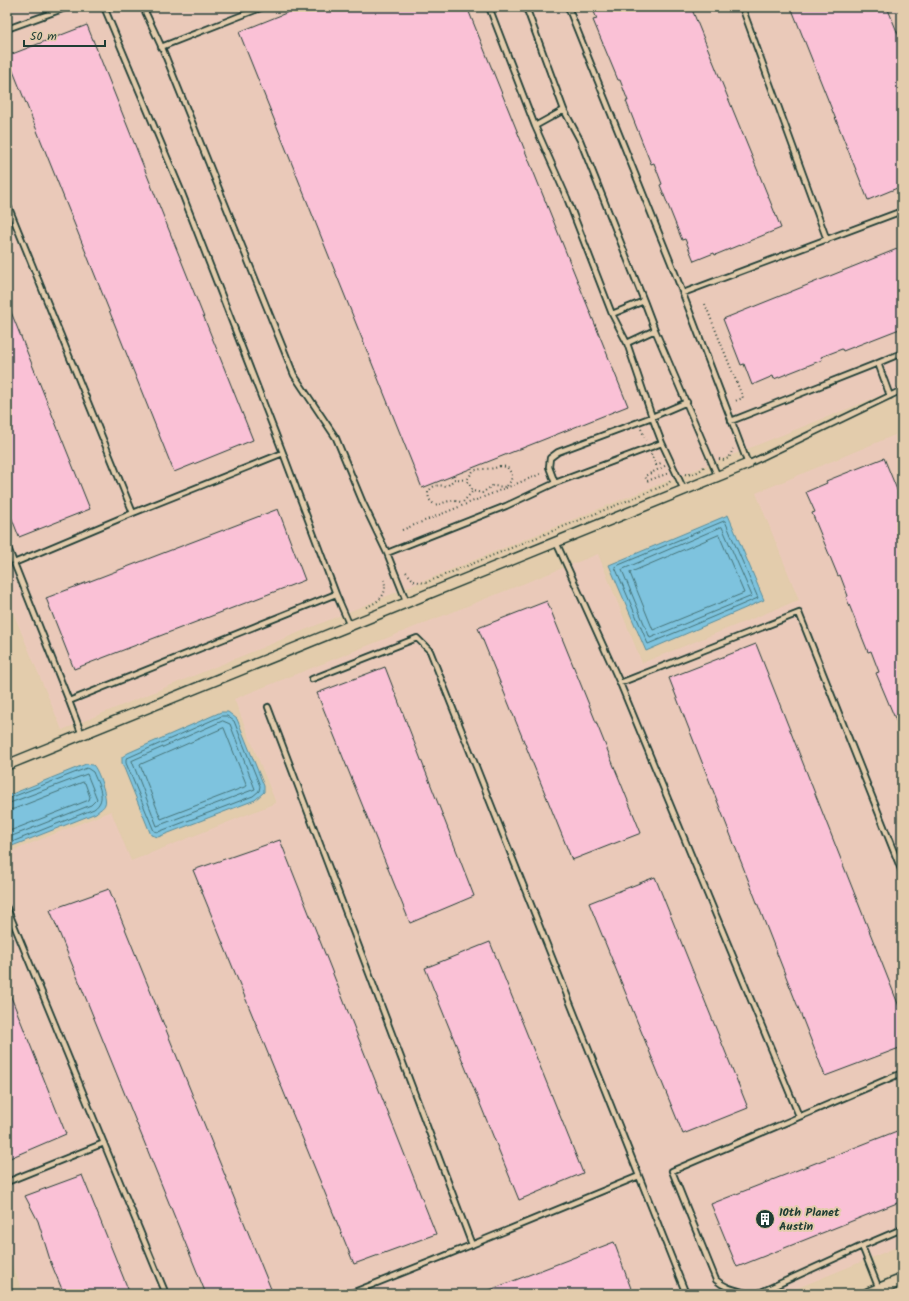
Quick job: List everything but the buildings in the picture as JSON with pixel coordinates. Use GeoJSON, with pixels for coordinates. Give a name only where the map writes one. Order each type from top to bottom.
{"type":"FeatureCollection","features":[{"type":"Feature","properties":{"kind":"street"},"geometry":{"type":"LineString","coordinates":[[7,765],[748,464]]}},
{"type":"Feature","properties":{"kind":"street"},"geometry":{"type":"LineString","coordinates":[[868,1294],[902,1280]]}},
{"type":"Feature","properties":{"kind":"lane"},"geometry":{"type":"LineString","coordinates":[[7,29],[68,7]]}},
{"type":"Feature","properties":{"kind":"lane"},"geometry":{"type":"LineString","coordinates":[[104,7],[177,181],[336,594],[350,626]]}},
{"type":"Feature","properties":{"kind":"lane"},"geometry":{"type":"LineString","coordinates":[[143,7],[161,47],[294,376],[336,438],[363,503],[387,553],[407,603]]}},
{"type":"Feature","properties":{"kind":"lane"},"geometry":{"type":"LineString","coordinates":[[161,47],[263,7]]}},
{"type":"Feature","properties":{"kind":"lane"},"geometry":{"type":"LineString","coordinates":[[489,7],[536,126],[567,198],[612,314],[626,343],[662,443],[684,490]]}},
{"type":"Feature","properties":{"kind":"lane"},"geometry":{"type":"LineString","coordinates":[[526,7],[564,110],[580,140],[655,330],[718,476]]}},
{"type":"Feature","properties":{"kind":"lane"},"geometry":{"type":"LineString","coordinates":[[568,7],[683,294],[748,464],[902,390]]}},
{"type":"Feature","properties":{"kind":"lane"},"geometry":{"type":"LineString","coordinates":[[742,7],[827,240]]}},
{"type":"Feature","properties":{"kind":"lane"},"geometry":{"type":"LineString","coordinates":[[536,126],[564,110]]}},
{"type":"Feature","properties":{"kind":"lane"},"geometry":{"type":"LineString","coordinates":[[7,203],[133,513]]}},
{"type":"Feature","properties":{"kind":"lane"},"geometry":{"type":"LineString","coordinates":[[683,294],[902,211]]}},
{"type":"Feature","properties":{"kind":"lane"},"geometry":{"type":"LineString","coordinates":[[612,314],[644,301]]}},
{"type":"Feature","properties":{"kind":"lane"},"geometry":{"type":"LineString","coordinates":[[626,343],[655,330]]}},
{"type":"Feature","properties":{"kind":"lane"},"geometry":{"type":"LineString","coordinates":[[731,420],[902,353]]}},
{"type":"Feature","properties":{"kind":"lane"},"geometry":{"type":"LineString","coordinates":[[878,363],[890,396]]}},
{"type":"Feature","properties":{"kind":"lane"},"geometry":{"type":"LineString","coordinates":[[554,483],[549,467],[550,458],[558,452],[652,417],[686,402]]}},
{"type":"Feature","properties":{"kind":"lane"},"geometry":{"type":"LineString","coordinates":[[387,553],[506,506],[554,483],[662,443]]}},
{"type":"Feature","properties":{"kind":"lane"},"geometry":{"type":"LineString","coordinates":[[14,562],[283,453]]}},
{"type":"Feature","properties":{"kind":"lane"},"geometry":{"type":"LineString","coordinates":[[556,542],[620,683],[799,1116]]}},
{"type":"Feature","properties":{"kind":"lane"},"geometry":{"type":"LineString","coordinates":[[7,545],[82,735]]}},
{"type":"Feature","properties":{"kind":"lane"},"geometry":{"type":"LineString","coordinates":[[69,701],[336,594]]}},
{"type":"Feature","properties":{"kind":"lane"},"geometry":{"type":"LineString","coordinates":[[620,683],[798,613],[902,872]]}},
{"type":"Feature","properties":{"kind":"lane"},"geometry":{"type":"LineString","coordinates":[[312,679],[417,638],[430,651],[686,1294]]}},
{"type":"Feature","properties":{"kind":"lane"},"geometry":{"type":"LineString","coordinates":[[268,707],[472,1246]]}},
{"type":"Feature","properties":{"kind":"lane"},"geometry":{"type":"LineString","coordinates":[[7,908],[166,1294]]}},
{"type":"Feature","properties":{"kind":"lane"},"geometry":{"type":"LineString","coordinates":[[750,1294],[732,1290],[716,1280],[672,1171],[902,1073]]}},
{"type":"Feature","properties":{"kind":"lane"},"geometry":{"type":"LineString","coordinates":[[7,1182],[104,1143]]}},
{"type":"Feature","properties":{"kind":"lane"},"geometry":{"type":"LineString","coordinates":[[348,1294],[472,1246],[638,1176]]}},
{"type":"Feature","properties":{"kind":"lane"},"geometry":{"type":"LineString","coordinates":[[757,1294],[902,1229]]}},
{"type":"Feature","properties":{"kind":"lane"},"geometry":{"type":"LineString","coordinates":[[862,1246],[879,1290]]}},
{"type":"Feature","properties":{"kind":"path"},"geometry":{"type":"LineString","coordinates":[[705,304],[743,398],[735,401]]}},
{"type":"Feature","properties":{"kind":"path"},"geometry":{"type":"LineString","coordinates":[[640,426],[646,440]]}},
{"type":"Feature","properties":{"kind":"path"},"geometry":{"type":"LineString","coordinates":[[717,457],[721,460],[729,458],[733,448]]}},
{"type":"Feature","properties":{"kind":"path"},"geometry":{"type":"LineString","coordinates":[[406,572],[414,581],[425,583],[668,484],[672,476],[670,472],[647,481],[645,476],[665,467],[663,462],[656,465],[651,453]]}},
{"type":"Feature","properties":{"kind":"path"},"geometry":{"type":"LineString","coordinates":[[683,471],[686,474],[691,474],[702,470],[705,462]]}},
{"type":"Feature","properties":{"kind":"path"},"geometry":{"type":"LineString","coordinates":[[467,480],[470,474],[477,469],[491,470],[503,466],[507,467],[512,474],[511,481],[506,487]]}},
{"type":"Feature","properties":{"kind":"path"},"geometry":{"type":"LineString","coordinates":[[402,530],[544,472]]}},
{"type":"Feature","properties":{"kind":"path"},"geometry":{"type":"LineString","coordinates":[[467,480],[455,479],[447,486],[437,485],[432,487],[428,493],[429,500],[434,505],[439,506],[449,501],[463,502],[473,491]]}},
{"type":"Feature","properties":{"kind":"path"},"geometry":{"type":"LineString","coordinates":[[467,480],[473,491],[482,493],[492,486],[506,487]]}},
{"type":"Feature","properties":{"kind":"path"},"geometry":{"type":"LineString","coordinates":[[366,607],[376,603],[383,595],[385,589],[384,580]]}},
{"type":"Feature","properties":{"kind":"shaded area"},"geometry":{"type":"Polygon","coordinates":[[[15,7],[902,7],[902,387],[620,500],[62,730],[7,598],[7,11],[15,7]]]}},
{"type":"Feature","properties":{"kind":"shaded area"},"geometry":{"type":"Polygon","coordinates":[[[902,432],[902,1245],[783,1294],[24,1294],[7,1254],[7,853],[111,811],[131,861],[276,803],[234,699],[598,554],[642,663],[799,600],[756,493],[902,432]]]}},
{"type":"Feature","properties":{"kind":"water"},"geometry":{"type":"Polygon","coordinates":[[[728,515],[764,600],[646,651],[609,565],[728,515]]]}},
{"type":"Feature","properties":{"kind":"water"},"geometry":{"type":"Polygon","coordinates":[[[221,712],[228,712],[237,719],[264,786],[264,792],[255,800],[158,837],[151,835],[122,763],[122,757],[221,712]]]}},
{"type":"Feature","properties":{"kind":"water"},"geometry":{"type":"Polygon","coordinates":[[[86,764],[93,765],[100,778],[106,801],[104,807],[96,813],[7,848],[7,796],[86,764]]]}},
{"type":"Feature","properties":{"kind":"place","name":"10th Planet Austin"},"geometry":{"type":"Point","coordinates":[765,1219]}}]}
